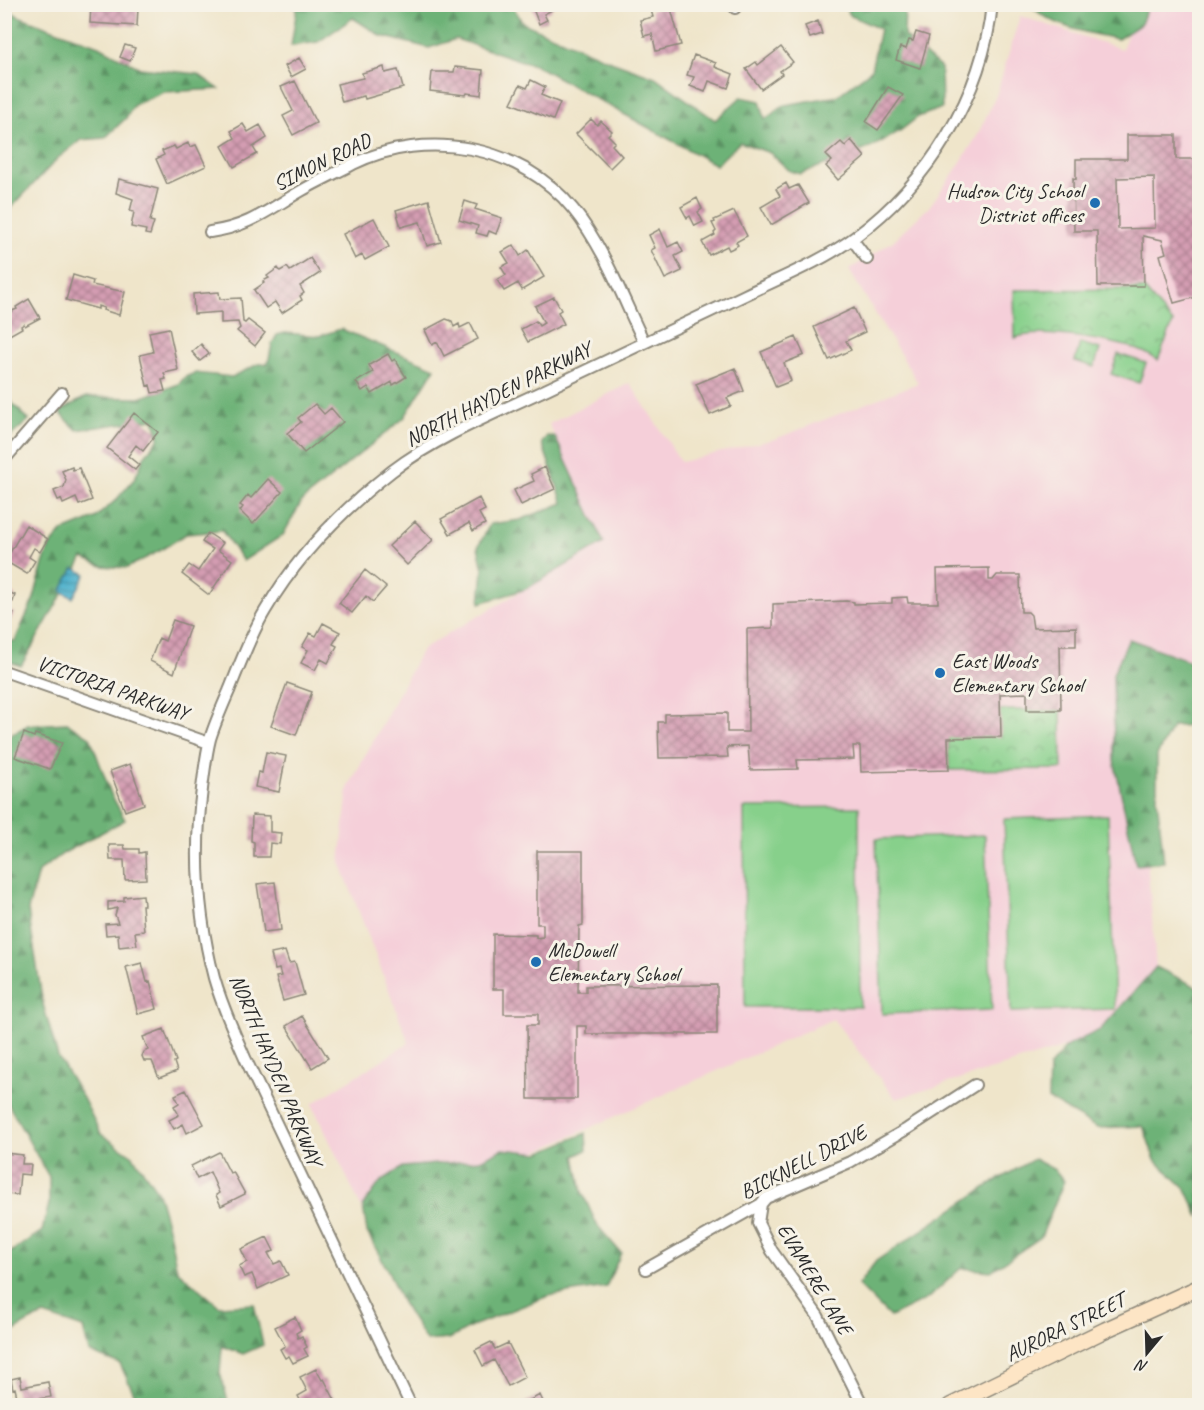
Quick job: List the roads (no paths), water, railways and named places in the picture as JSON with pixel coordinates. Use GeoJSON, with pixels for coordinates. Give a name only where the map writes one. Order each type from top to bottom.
{"type":"FeatureCollection","features":[{"type":"Feature","properties":{"kind":"street","name":"NORTH HAYDEN PARKWAY"},"geometry":{"type":"LineString","coordinates":[[411,1406],[246,1060],[213,976],[199,891],[197,859],[199,812],[209,742],[250,639],[266,609],[304,555],[351,505],[393,470],[434,443],[791,273],[852,239],[910,186],[933,158],[968,95],[986,41],[992,4]]}},
{"type":"Feature","properties":{"kind":"street","name":"SIMON ROAD"},"geometry":{"type":"LineString","coordinates":[[210,232],[248,223],[303,190],[356,162],[380,153],[418,146],[444,145],[488,152],[523,167],[547,183],[573,208],[593,237],[644,342]]}},
{"type":"Feature","properties":{"kind":"street"},"geometry":{"type":"LineString","coordinates":[[852,239],[867,259]]}},
{"type":"Feature","properties":{"kind":"street"},"geometry":{"type":"LineString","coordinates":[[4,460],[62,393]]}},
{"type":"Feature","properties":{"kind":"street","name":"VICTORIA PARKWAY"},"geometry":{"type":"LineString","coordinates":[[4,671],[209,742]]}},
{"type":"Feature","properties":{"kind":"street","name":"BICKNELL DRIVE"},"geometry":{"type":"LineString","coordinates":[[646,1269],[761,1204],[766,1198],[850,1162],[908,1129],[975,1085]]}},
{"type":"Feature","properties":{"kind":"street","name":"EVAMERE LANE"},"geometry":{"type":"LineString","coordinates":[[761,1204],[758,1222],[772,1251],[818,1316],[863,1406]]}},
{"type":"Feature","properties":{"kind":"street","name":"AURORA STREET"},"geometry":{"type":"LineString","coordinates":[[950,1406],[1105,1330],[1200,1287]]}},
{"type":"Feature","properties":{"kind":"water"},"geometry":{"type":"Polygon","coordinates":[[[74,568],[86,574],[73,598],[61,591],[74,568]]]}},
{"type":"Feature","properties":{"kind":"place","name":"Hudson City School District offices"},"geometry":{"type":"Point","coordinates":[1095,203]}},
{"type":"Feature","properties":{"kind":"place","name":"East Woods Elementary School"},"geometry":{"type":"Point","coordinates":[940,673]}},
{"type":"Feature","properties":{"kind":"place","name":"McDowell Elementary School"},"geometry":{"type":"Point","coordinates":[536,962]}}]}
